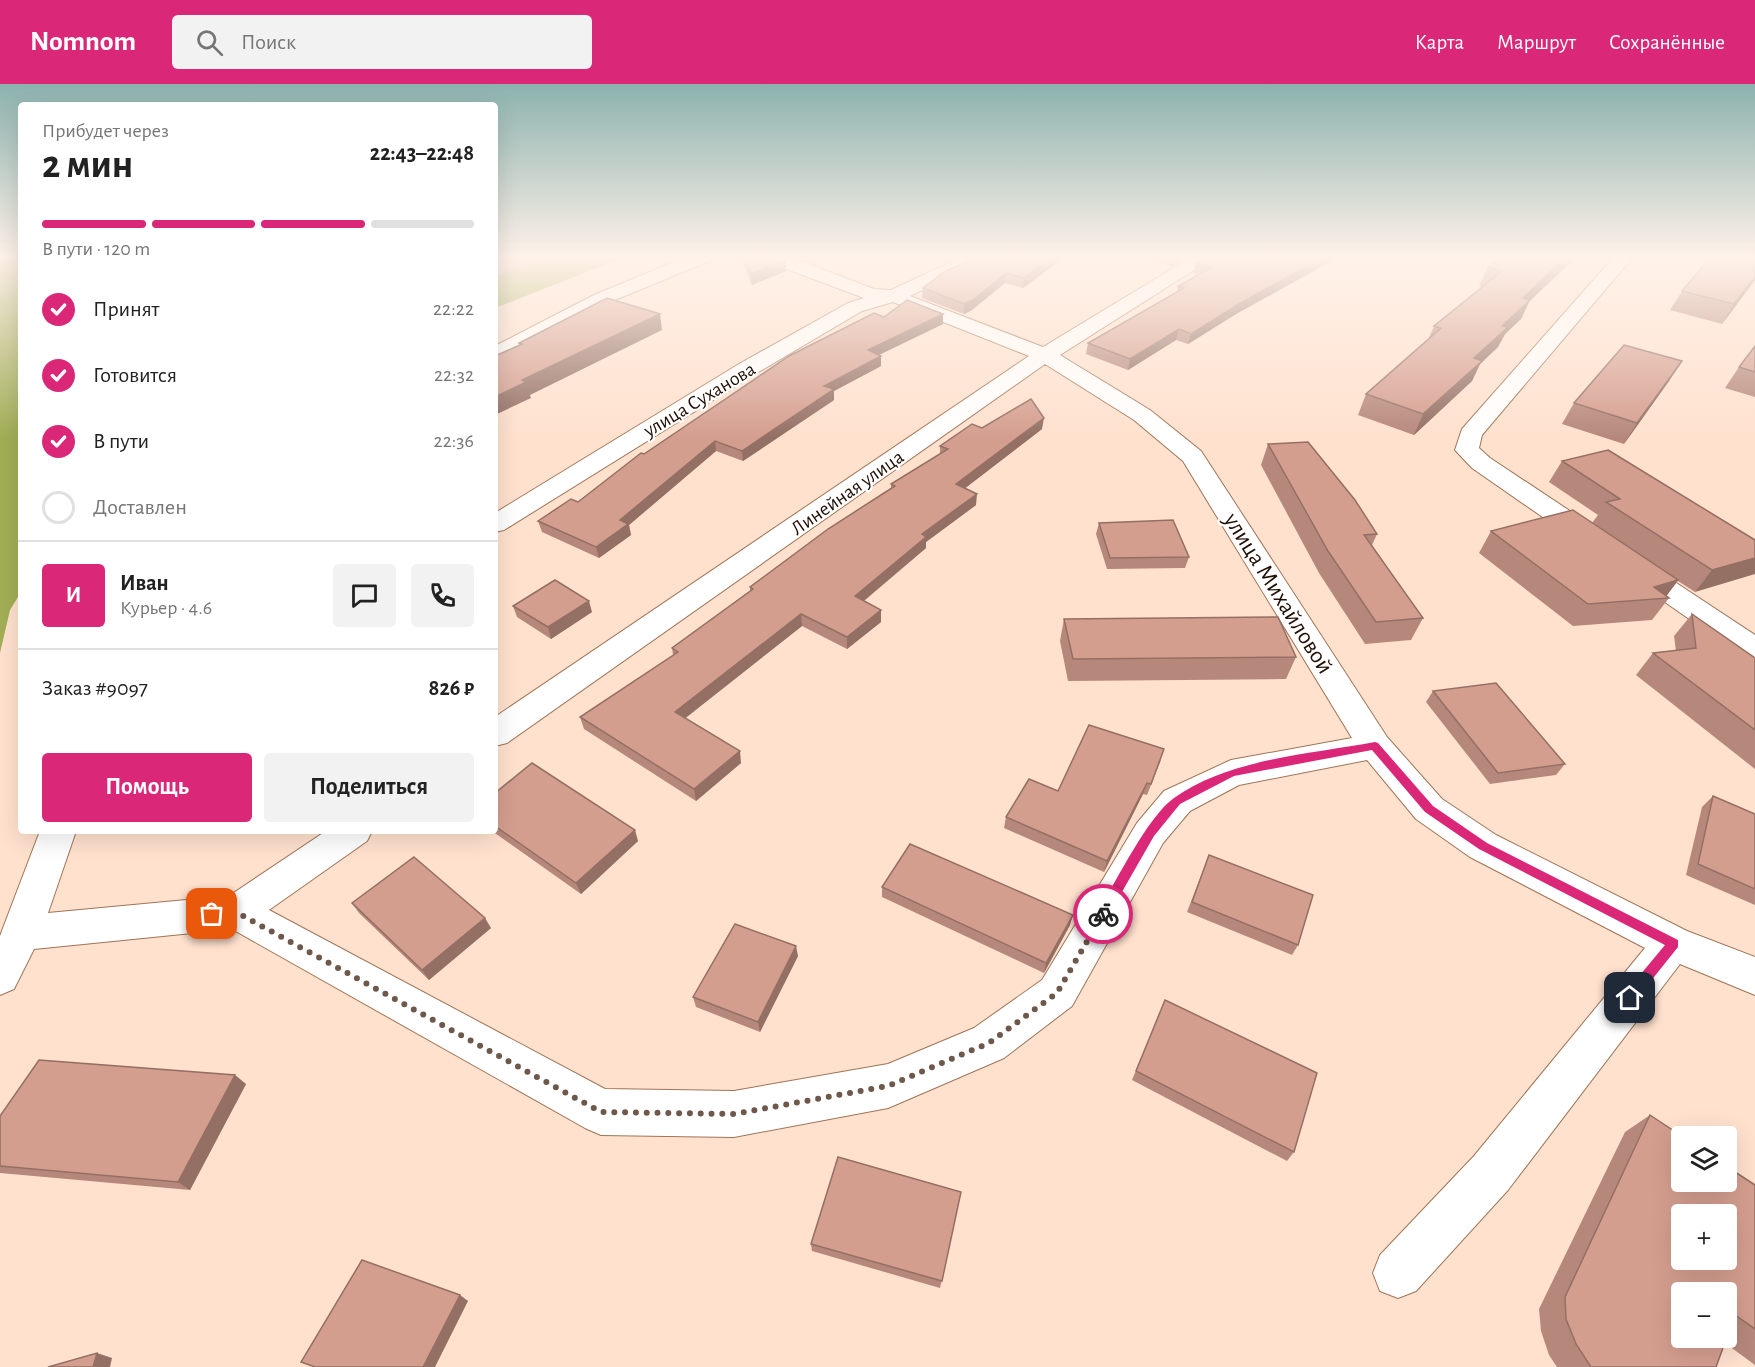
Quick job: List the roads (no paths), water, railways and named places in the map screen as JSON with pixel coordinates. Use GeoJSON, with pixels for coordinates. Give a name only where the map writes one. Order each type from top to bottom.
{"type":"FeatureCollection","features":[{"type":"Feature","properties":{"kind":"street"},"geometry":{"type":"LineString","coordinates":[[498,352],[565,318]]}},
{"type":"Feature","properties":{"kind":"street","name":"улица Суханова"},"geometry":{"type":"LineString","coordinates":[[498,522],[747,369],[836,318]]}},
{"type":"Feature","properties":{"kind":"street","name":"улица Михайловой"},"geometry":{"type":"LineString","coordinates":[[950,318],[1045,355],[1142,415],[1192,456],[1375,746],[1429,809],[1483,846],[1673,943],[1755,976]]}},
{"type":"Feature","properties":{"kind":"street","name":"Линейная улица"},"geometry":{"type":"LineString","coordinates":[[498,732],[1045,355],[1106,318]]}},
{"type":"Feature","properties":{"kind":"street"},"geometry":{"type":"LineString","coordinates":[[1571,318],[1470,434],[1467,450],[1480,463],[1755,650]]}},
{"type":"Feature","properties":{"kind":"street"},"geometry":{"type":"LineString","coordinates":[[236,912],[601,1112],[734,1114],[888,1086],[989,1043],[1057,993],[1150,833],[1177,801],[1231,772],[1375,746]]}},
{"type":"Feature","properties":{"kind":"street"},"geometry":{"type":"LineString","coordinates":[[0,976],[22,933],[57,834]]}},
{"type":"Feature","properties":{"kind":"street"},"geometry":{"type":"LineString","coordinates":[[22,933],[236,912],[350,834]]}},
{"type":"Feature","properties":{"kind":"street"},"geometry":{"type":"LineString","coordinates":[[1398,1273],[1491,1173],[1673,943]]}}]}
